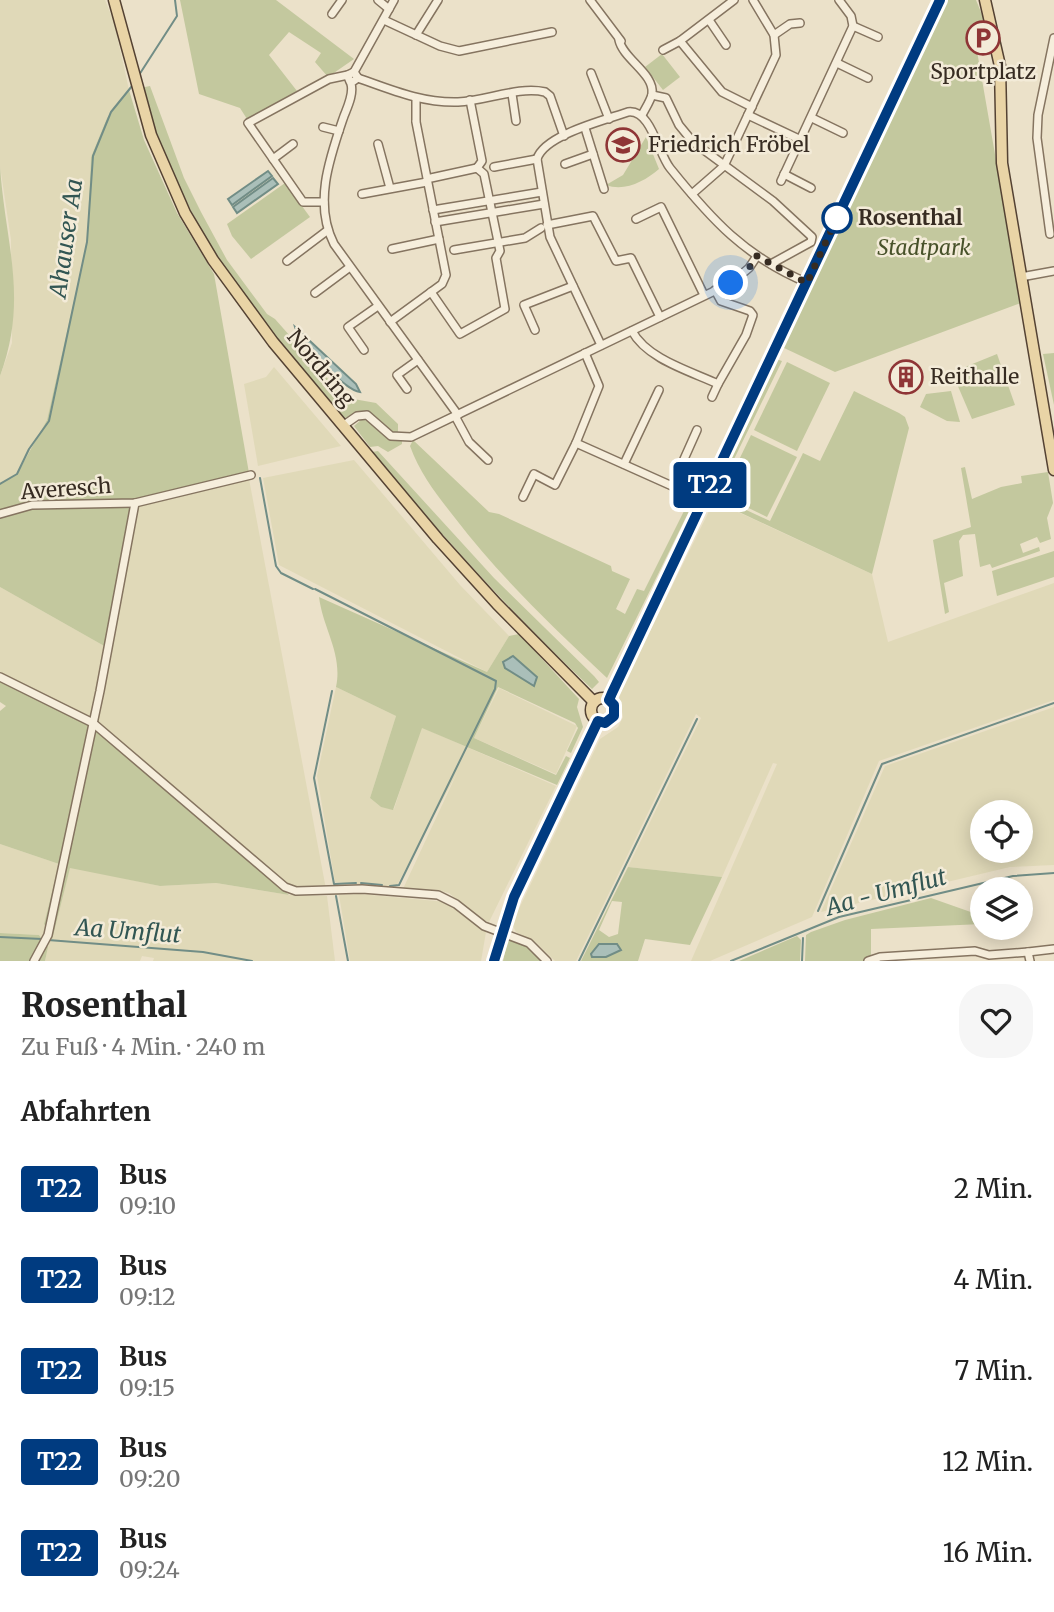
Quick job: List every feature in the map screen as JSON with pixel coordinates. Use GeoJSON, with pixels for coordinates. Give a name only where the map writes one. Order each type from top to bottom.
{"type":"FeatureCollection","features":[{"type":"Feature","properties":{"kind":"main road","name":"Nordring"},"geometry":{"type":"LineString","coordinates":[[114,0],[137,94],[167,175],[213,260],[273,342],[497,604],[594,702]]}},
{"type":"Feature","properties":{"kind":"main road"},"geometry":{"type":"LineString","coordinates":[[609,700],[940,0]]}},
{"type":"Feature","properties":{"kind":"main road"},"geometry":{"type":"LineString","coordinates":[[985,0],[1000,66],[1002,163],[1054,470]]}},
{"type":"Feature","properties":{"kind":"main road"},"geometry":{"type":"LineString","coordinates":[[601,698],[609,700],[614,705],[614,716],[605,723],[598,721],[591,712],[594,702],[601,698]]}},
{"type":"Feature","properties":{"kind":"main road"},"geometry":{"type":"LineString","coordinates":[[494,961],[501,931],[598,721]]}},
{"type":"Feature","properties":{"kind":"street"},"geometry":{"type":"LineString","coordinates":[[332,14],[342,0]]}},
{"type":"Feature","properties":{"kind":"street"},"geometry":{"type":"LineString","coordinates":[[377,0],[388,9]]}},
{"type":"Feature","properties":{"kind":"street"},"geometry":{"type":"LineString","coordinates":[[394,0],[353,77],[351,97],[329,157],[324,202],[328,230],[350,267],[457,416],[469,442],[488,460]]}},
{"type":"Feature","properties":{"kind":"street"},"geometry":{"type":"LineString","coordinates":[[416,35],[438,0]]}},
{"type":"Feature","properties":{"kind":"street"},"geometry":{"type":"LineString","coordinates":[[590,0],[638,63],[638,69],[651,85],[652,95],[642,115]]}},
{"type":"Feature","properties":{"kind":"street"},"geometry":{"type":"LineString","coordinates":[[663,50],[680,41],[734,0]]}},
{"type":"Feature","properties":{"kind":"street"},"geometry":{"type":"LineString","coordinates":[[692,194],[724,166],[775,55],[774,35],[753,0]]}},
{"type":"Feature","properties":{"kind":"street"},"geometry":{"type":"LineString","coordinates":[[811,188],[783,178],[853,26],[851,16],[839,0]]}},
{"type":"Feature","properties":{"kind":"street"},"geometry":{"type":"LineString","coordinates":[[384,20],[459,51],[552,32]]}},
{"type":"Feature","properties":{"kind":"street"},"geometry":{"type":"LineString","coordinates":[[709,20],[726,45]]}},
{"type":"Feature","properties":{"kind":"street"},"geometry":{"type":"LineString","coordinates":[[774,35],[790,24],[800,23]]}},
{"type":"Feature","properties":{"kind":"street"},"geometry":{"type":"LineString","coordinates":[[853,26],[878,37]]}},
{"type":"Feature","properties":{"kind":"street"},"geometry":{"type":"LineString","coordinates":[[1049,234],[1037,138],[1054,38]]}},
{"type":"Feature","properties":{"kind":"street"},"geometry":{"type":"LineString","coordinates":[[680,41],[722,92],[752,107]]}},
{"type":"Feature","properties":{"kind":"street"},"geometry":{"type":"LineString","coordinates":[[837,63],[868,78]]}},
{"type":"Feature","properties":{"kind":"street"},"geometry":{"type":"LineString","coordinates":[[591,73],[609,119]]}},
{"type":"Feature","properties":{"kind":"street"},"geometry":{"type":"LineString","coordinates":[[324,202],[303,202],[248,123],[334,76],[353,77],[416,99],[470,100],[538,90],[550,96],[564,136]]}},
{"type":"Feature","properties":{"kind":"street"},"geometry":{"type":"LineString","coordinates":[[1044,85],[1054,86]]}},
{"type":"Feature","properties":{"kind":"street"},"geometry":{"type":"LineString","coordinates":[[512,94],[516,121]]}},
{"type":"Feature","properties":{"kind":"street"},"geometry":{"type":"LineString","coordinates":[[652,95],[666,98],[683,131],[724,166],[773,201],[813,240],[771,264]]}},
{"type":"Feature","properties":{"kind":"street"},"geometry":{"type":"LineString","coordinates":[[390,322],[431,292],[446,275],[416,121],[416,99]]}},
{"type":"Feature","properties":{"kind":"street"},"geometry":{"type":"LineString","coordinates":[[362,194],[477,168],[482,161],[470,100]]}},
{"type":"Feature","properties":{"kind":"street"},"geometry":{"type":"LineString","coordinates":[[601,345],[544,227],[544,204],[537,159],[545,146],[564,136],[635,111],[642,115],[661,157],[719,227],[757,256],[807,283]]}},
{"type":"Feature","properties":{"kind":"street"},"geometry":{"type":"LineString","coordinates":[[748,115],[801,140]]}},
{"type":"Feature","properties":{"kind":"street"},"geometry":{"type":"LineString","coordinates":[[811,118],[843,133]]}},
{"type":"Feature","properties":{"kind":"street"},"geometry":{"type":"LineString","coordinates":[[323,127],[339,131]]}},
{"type":"Feature","properties":{"kind":"street"},"geometry":{"type":"LineString","coordinates":[[585,128],[604,189]]}},
{"type":"Feature","properties":{"kind":"street"},"geometry":{"type":"LineString","coordinates":[[273,159],[293,144]]}},
{"type":"Feature","properties":{"kind":"street"},"geometry":{"type":"LineString","coordinates":[[379,144],[390,188]]}},
{"type":"Feature","properties":{"kind":"street"},"geometry":{"type":"LineString","coordinates":[[565,164],[593,154]]}},
{"type":"Feature","properties":{"kind":"street"},"geometry":{"type":"LineString","coordinates":[[494,167],[537,159]]}},
{"type":"Feature","properties":{"kind":"street"},"geometry":{"type":"LineString","coordinates":[[431,292],[460,334],[501,314],[505,303],[496,258],[500,251],[484,174],[477,168]]}},
{"type":"Feature","properties":{"kind":"street"},"geometry":{"type":"LineString","coordinates":[[1044,184],[1054,182]]}},
{"type":"Feature","properties":{"kind":"street"},"geometry":{"type":"LineString","coordinates":[[433,210],[542,192]]}},
{"type":"Feature","properties":{"kind":"street"},"geometry":{"type":"LineString","coordinates":[[435,222],[544,204]]}},
{"type":"Feature","properties":{"kind":"street"},"geometry":{"type":"LineString","coordinates":[[636,219],[661,207],[704,295]]}},
{"type":"Feature","properties":{"kind":"street"},"geometry":{"type":"LineString","coordinates":[[454,250],[525,238],[544,227],[593,216],[616,261],[631,258],[660,317]]}},
{"type":"Feature","properties":{"kind":"street"},"geometry":{"type":"LineString","coordinates":[[287,261],[328,230]]}},
{"type":"Feature","properties":{"kind":"street"},"geometry":{"type":"LineString","coordinates":[[392,249],[439,239]]}},
{"type":"Feature","properties":{"kind":"street"},"geometry":{"type":"LineString","coordinates":[[344,425],[357,416],[367,415],[391,436],[405,439],[715,290],[744,274],[757,256]]}},
{"type":"Feature","properties":{"kind":"street"},"geometry":{"type":"LineString","coordinates":[[314,293],[350,267]]}},
{"type":"Feature","properties":{"kind":"street"},"geometry":{"type":"LineString","coordinates":[[1021,277],[1054,271]]}},
{"type":"Feature","properties":{"kind":"street"},"geometry":{"type":"LineString","coordinates":[[535,330],[524,305],[573,286]]}},
{"type":"Feature","properties":{"kind":"street"},"geometry":{"type":"LineString","coordinates":[[712,397],[746,335],[753,315],[721,301],[715,290]]}},
{"type":"Feature","properties":{"kind":"street"},"geometry":{"type":"LineString","coordinates":[[364,349],[348,327],[378,306]]}},
{"type":"Feature","properties":{"kind":"street"},"geometry":{"type":"LineString","coordinates":[[632,331],[642,346],[718,384]]}},
{"type":"Feature","properties":{"kind":"street"},"geometry":{"type":"LineString","coordinates":[[523,497],[534,474],[555,485],[576,443],[599,386],[585,353]]}},
{"type":"Feature","properties":{"kind":"street"},"geometry":{"type":"LineString","coordinates":[[407,389],[397,375],[418,360]]}},
{"type":"Feature","properties":{"kind":"street"},"geometry":{"type":"LineString","coordinates":[[624,464],[659,390]]}},
{"type":"Feature","properties":{"kind":"street"},"geometry":{"type":"LineString","coordinates":[[576,443],[671,486],[698,430]]}},
{"type":"Feature","properties":{"kind":"street"},"geometry":{"type":"LineString","coordinates":[[34,961],[48,935],[93,723],[135,503],[251,475]]}},
{"type":"Feature","properties":{"kind":"street","name":"Averesch"},"geometry":{"type":"LineString","coordinates":[[0,514],[32,505],[135,503]]}},
{"type":"Feature","properties":{"kind":"street"},"geometry":{"type":"LineString","coordinates":[[0,677],[93,723],[285,887],[296,891],[362,888],[438,895],[456,904],[477,923],[529,943],[547,961]]}},
{"type":"Feature","properties":{"kind":"street"},"geometry":{"type":"LineString","coordinates":[[868,961],[975,951],[989,955],[1054,949]]}},
{"type":"Feature","properties":{"kind":"street"},"geometry":{"type":"LineString","coordinates":[[1028,951],[1030,961]]}},
{"type":"Feature","properties":{"kind":"shaded area"},"geometry":{"type":"Polygon","coordinates":[[[0,0],[105,0],[114,22],[129,90],[107,118],[91,157],[87,242],[47,420],[17,474],[0,484],[0,376],[12,343],[11,240],[0,166],[0,0]]]}},
{"type":"Feature","properties":{"kind":"shaded area"},"geometry":{"type":"Polygon","coordinates":[[[274,367],[341,446],[258,466],[244,384],[266,377],[274,367]]]}},
{"type":"Feature","properties":{"kind":"shaded area"},"geometry":{"type":"Polygon","coordinates":[[[354,460],[460,585],[509,636],[487,672],[279,565],[263,478],[354,460]]]}},
{"type":"Feature","properties":{"kind":"shaded area"},"geometry":{"type":"Polygon","coordinates":[[[249,479],[326,889],[299,889],[285,884],[95,723],[0,672],[0,587],[106,647],[98,707],[140,503],[249,479]]]}},
{"type":"Feature","properties":{"kind":"shaded area"},"geometry":{"type":"Polygon","coordinates":[[[714,501],[872,574],[888,642],[1054,583],[1054,700],[879,761],[812,917],[710,961],[691,961],[777,764],[773,763],[722,877],[628,867],[701,718],[696,714],[576,961],[555,961],[535,942],[516,932],[513,926],[515,917],[600,739],[618,727],[623,717],[619,694],[714,501]]]}},
{"type":"Feature","properties":{"kind":"shaded area"},"geometry":{"type":"Polygon","coordinates":[[[336,687],[396,716],[370,798],[381,807],[394,809],[421,727],[556,786],[489,922],[479,918],[449,893],[434,890],[402,891],[458,771],[395,889],[335,882],[317,776],[336,687]]]}},
{"type":"Feature","properties":{"kind":"shaded area"},"geometry":{"type":"Polygon","coordinates":[[[499,688],[577,726],[556,774],[474,738],[499,688]]]}},
{"type":"Feature","properties":{"kind":"shaded area"},"geometry":{"type":"Polygon","coordinates":[[[1054,707],[1054,865],[1010,867],[821,912],[885,766],[1054,707]]]}},
{"type":"Feature","properties":{"kind":"shaded area"},"geometry":{"type":"Polygon","coordinates":[[[0,844],[59,864],[44,924],[52,939],[70,867],[160,886],[216,883],[289,895],[327,896],[335,961],[153,961],[154,958],[142,956],[140,961],[45,961],[48,947],[39,935],[0,933],[0,844]]]}},
{"type":"Feature","properties":{"kind":"shaded area"},"geometry":{"type":"Polygon","coordinates":[[[360,894],[447,902],[486,932],[481,961],[350,961],[339,895],[360,894]]]}},
{"type":"Feature","properties":{"kind":"green space"},"geometry":{"type":"Polygon","coordinates":[[[180,0],[276,0],[354,59],[328,77],[315,62],[321,53],[289,32],[269,55],[297,91],[247,119],[240,108],[199,94],[180,0]]]}},
{"type":"Feature","properties":{"kind":"green space","name":"Stadtpark"},"geometry":{"type":"Polygon","coordinates":[[[948,0],[976,0],[985,22],[974,34],[1021,303],[835,372],[782,347],[948,0]]]}},
{"type":"Feature","properties":{"kind":"green space"},"geometry":{"type":"Polygon","coordinates":[[[662,54],[680,77],[663,90],[645,67],[662,54]]]}},
{"type":"Feature","properties":{"kind":"green space"},"geometry":{"type":"Polygon","coordinates":[[[150,86],[184,178],[227,260],[267,314],[275,319],[336,388],[348,398],[376,403],[398,424],[398,432],[392,432],[365,411],[345,418],[272,333],[225,268],[186,201],[169,165],[140,88],[150,86]]]}},
{"type":"Feature","properties":{"kind":"green space"},"geometry":{"type":"Polygon","coordinates":[[[129,90],[144,140],[177,213],[214,274],[249,473],[140,503],[106,647],[0,587],[0,484],[17,474],[47,420],[87,242],[91,157],[107,118],[129,90]]]}},
{"type":"Feature","properties":{"kind":"green space"},"geometry":{"type":"Polygon","coordinates":[[[646,137],[659,169],[634,184],[620,187],[606,185],[623,175],[646,137]]]}},
{"type":"Feature","properties":{"kind":"green space"},"geometry":{"type":"Polygon","coordinates":[[[0,166],[14,296],[9,348],[0,376],[0,166]]]}},
{"type":"Feature","properties":{"kind":"green space"},"geometry":{"type":"Polygon","coordinates":[[[285,183],[310,217],[251,259],[232,236],[227,224],[285,183]]]}},
{"type":"Feature","properties":{"kind":"green space"},"geometry":{"type":"Polygon","coordinates":[[[1054,353],[1054,405],[1043,354],[1054,353]]]}},
{"type":"Feature","properties":{"kind":"green space"},"geometry":{"type":"Polygon","coordinates":[[[997,354],[1015,405],[972,419],[954,377],[955,371],[997,354]]]}},
{"type":"Feature","properties":{"kind":"green space"},"geometry":{"type":"Polygon","coordinates":[[[776,359],[782,361],[716,496],[770,521],[803,453],[820,461],[854,391],[899,413],[905,417],[909,428],[872,574],[709,498],[776,359]]]}},
{"type":"Feature","properties":{"kind":"green space"},"geometry":{"type":"Polygon","coordinates":[[[787,362],[830,383],[797,451],[754,430],[787,362]]]}},
{"type":"Feature","properties":{"kind":"green space"},"geometry":{"type":"Polygon","coordinates":[[[951,391],[960,422],[947,421],[920,407],[926,394],[951,391]]]}},
{"type":"Feature","properties":{"kind":"green space"},"geometry":{"type":"Polygon","coordinates":[[[362,419],[391,438],[402,441],[402,444],[388,452],[378,446],[370,447],[354,426],[362,419]]]}},
{"type":"Feature","properties":{"kind":"green space"},"geometry":{"type":"Polygon","coordinates":[[[751,435],[797,457],[767,517],[722,495],[751,435]]]}},
{"type":"Feature","properties":{"kind":"green space"},"geometry":{"type":"Polygon","coordinates":[[[413,440],[489,512],[499,514],[611,566],[612,571],[630,579],[616,609],[625,614],[637,589],[644,591],[689,501],[693,503],[607,678],[528,601],[472,540],[424,475],[410,446],[413,440]]]}},
{"type":"Feature","properties":{"kind":"green space"},"geometry":{"type":"Polygon","coordinates":[[[378,451],[494,578],[594,676],[599,682],[592,689],[506,604],[452,544],[372,452],[378,451]]]}},
{"type":"Feature","properties":{"kind":"green space"},"geometry":{"type":"Polygon","coordinates":[[[965,467],[972,499],[1001,487],[1022,483],[1021,476],[1048,472],[1053,503],[1047,518],[1051,539],[1040,543],[1037,537],[1020,544],[1023,553],[1039,547],[1040,551],[992,568],[990,564],[980,567],[975,534],[963,535],[959,541],[963,576],[944,583],[949,612],[945,614],[933,540],[971,527],[961,468],[965,467]]]}},
{"type":"Feature","properties":{"kind":"green space"},"geometry":{"type":"Polygon","coordinates":[[[1054,551],[1054,577],[997,596],[992,571],[1054,551]]]}},
{"type":"Feature","properties":{"kind":"green space"},"geometry":{"type":"Polygon","coordinates":[[[319,597],[487,672],[509,636],[519,634],[579,699],[577,707],[583,727],[571,753],[567,751],[578,728],[575,723],[498,687],[474,738],[556,775],[566,756],[570,758],[557,785],[422,728],[393,810],[381,807],[370,798],[396,716],[336,687],[335,652],[319,597]]]}},
{"type":"Feature","properties":{"kind":"green space"},"geometry":{"type":"Polygon","coordinates":[[[0,679],[95,723],[289,895],[216,883],[160,886],[70,868],[52,940],[44,924],[59,864],[0,844],[0,711],[6,706],[0,702],[0,679]]]}},
{"type":"Feature","properties":{"kind":"green space"},"geometry":{"type":"Polygon","coordinates":[[[628,867],[722,877],[690,945],[645,939],[638,961],[581,961],[628,867]],[[612,901],[599,930],[609,937],[618,934],[622,902],[612,901]]]}},
{"type":"Feature","properties":{"kind":"green space"},"geometry":{"type":"Polygon","coordinates":[[[931,898],[970,912],[970,925],[871,929],[871,955],[863,961],[805,961],[806,935],[845,920],[931,898]]]}},
{"type":"Feature","properties":{"kind":"green space"},"geometry":{"type":"Polygon","coordinates":[[[0,933],[39,935],[48,947],[45,961],[0,961],[0,933]]]}},
{"type":"Feature","properties":{"kind":"green space"},"geometry":{"type":"Polygon","coordinates":[[[797,936],[801,940],[800,961],[739,961],[797,936]]]}},
{"type":"Feature","properties":{"kind":"green space"},"geometry":{"type":"Polygon","coordinates":[[[508,939],[524,944],[543,961],[503,961],[508,939]]]}},
{"type":"Feature","properties":{"kind":"water"},"geometry":{"type":"Polygon","coordinates":[[[268,171],[272,176],[232,205],[228,199],[268,171]]]}},
{"type":"Feature","properties":{"kind":"water"},"geometry":{"type":"Polygon","coordinates":[[[273,178],[278,184],[237,213],[233,207],[273,178]]]}},
{"type":"Feature","properties":{"kind":"water"},"geometry":{"type":"Polygon","coordinates":[[[295,327],[356,384],[360,392],[344,383],[323,364],[295,327]]]}},
{"type":"Feature","properties":{"kind":"water"},"geometry":{"type":"Polygon","coordinates":[[[513,656],[537,677],[534,686],[505,668],[503,662],[513,656]]]}},
{"type":"Feature","properties":{"kind":"water"},"geometry":{"type":"Polygon","coordinates":[[[599,944],[617,944],[621,950],[606,957],[592,957],[591,954],[599,944]]]}},
{"type":"Feature","properties":{"kind":"waterway","name":"Ahauser Aa"},"geometry":{"type":"LineString","coordinates":[[139,75],[177,16],[175,0]]}},
{"type":"Feature","properties":{"kind":"waterway","name":"Ahauser Aa"},"geometry":{"type":"LineString","coordinates":[[0,484],[17,474],[29,449],[49,421],[87,242],[93,156],[111,112],[132,86]]}},
{"type":"Feature","properties":{"kind":"waterway"},"geometry":{"type":"LineString","coordinates":[[260,478],[276,566],[281,573],[313,589]]}},
{"type":"Feature","properties":{"kind":"waterway"},"geometry":{"type":"LineString","coordinates":[[315,589],[496,681],[495,689],[399,885],[390,886]]}},
{"type":"Feature","properties":{"kind":"waterway"},"geometry":{"type":"LineString","coordinates":[[332,691],[314,778],[334,884],[356,883]]}},
{"type":"Feature","properties":{"kind":"waterway"},"geometry":{"type":"LineString","coordinates":[[818,911],[882,764],[1054,703]]}},
{"type":"Feature","properties":{"kind":"waterway"},"geometry":{"type":"LineString","coordinates":[[579,961],[697,719]]}},
{"type":"Feature","properties":{"kind":"waterway","name":"Aa - Umflut"},"geometry":{"type":"LineString","coordinates":[[731,961],[839,917],[1013,876],[1054,873]]}},
{"type":"Feature","properties":{"kind":"waterway"},"geometry":{"type":"LineString","coordinates":[[361,883],[382,885]]}},
{"type":"Feature","properties":{"kind":"waterway"},"geometry":{"type":"LineString","coordinates":[[336,896],[348,961]]}},
{"type":"Feature","properties":{"kind":"waterway","name":"Aa Umflut"},"geometry":{"type":"LineString","coordinates":[[0,937],[42,939]]}},
{"type":"Feature","properties":{"kind":"waterway"},"geometry":{"type":"LineString","coordinates":[[802,961],[803,938]]}},
{"type":"Feature","properties":{"kind":"waterway","name":"Aa Umflut"},"geometry":{"type":"LineString","coordinates":[[48,940],[203,952],[252,961]]}},
{"type":"Feature","properties":{"kind":"waterway"},"geometry":{"type":"LineString","coordinates":[[501,961],[506,940]]}},
{"type":"Feature","properties":{"kind":"bus line","name":"T22"},"geometry":{"type":"LineString","coordinates":[[494,961],[501,931],[514,897],[598,721],[605,723],[614,716],[614,705],[609,700],[612,693],[940,0]]}},
{"type":"Feature","properties":{"kind":"place","name":"Sportplatz"},"geometry":{"type":"Point","coordinates":[983,38]}},
{"type":"Feature","properties":{"kind":"place","name":"Friedrich Fröbel"},"geometry":{"type":"Point","coordinates":[623,145]}},
{"type":"Feature","properties":{"kind":"place","name":"Rosenthal"},"geometry":{"type":"Point","coordinates":[837,218]}},
{"type":"Feature","properties":{"kind":"place","name":"Reithalle"},"geometry":{"type":"Point","coordinates":[906,377]}},
{"type":"Feature","properties":{"kind":"route"},"geometry":{"type":"LineString","coordinates":[[731,283],[744,274],[757,256],[807,283],[840,211],[837,218]]}}]}
